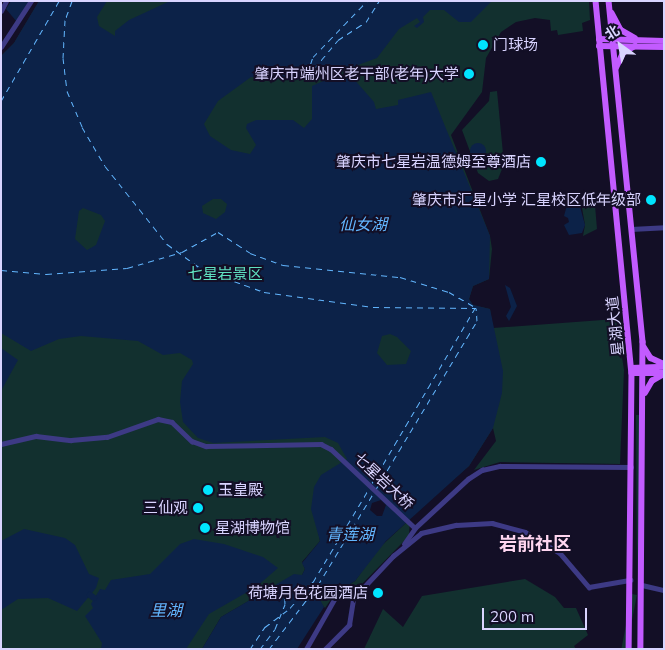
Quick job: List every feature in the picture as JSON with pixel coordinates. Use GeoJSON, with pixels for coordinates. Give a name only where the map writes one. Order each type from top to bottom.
{"type":"FeatureCollection","features":[{"type":"Feature","properties":{"kind":"main road","name":"星湖大道"},"geometry":{"type":"LineString","coordinates":[[596,1],[632,371],[629,649]]}},
{"type":"Feature","properties":{"kind":"main road","name":"星湖大道"},"geometry":{"type":"LineString","coordinates":[[609,1],[616,87],[643,342],[641,649]]}},
{"type":"Feature","properties":{"kind":"main road"},"geometry":{"type":"LineString","coordinates":[[610,9],[621,30],[637,39]]}},
{"type":"Feature","properties":{"kind":"main road"},"geometry":{"type":"LineString","coordinates":[[599,39],[637,39],[664,44]]}},
{"type":"Feature","properties":{"kind":"main road"},"geometry":{"type":"LineString","coordinates":[[600,46],[664,44]]}},
{"type":"Feature","properties":{"kind":"main road"},"geometry":{"type":"LineString","coordinates":[[615,70],[624,54],[635,46]]}},
{"type":"Feature","properties":{"kind":"main road"},"geometry":{"type":"LineString","coordinates":[[604,88],[616,87]]}},
{"type":"Feature","properties":{"kind":"main road"},"geometry":{"type":"LineString","coordinates":[[624,290],[638,289]]}},
{"type":"Feature","properties":{"kind":"main road"},"geometry":{"type":"LineString","coordinates":[[643,342],[651,358],[664,366]]}},
{"type":"Feature","properties":{"kind":"main road"},"geometry":{"type":"LineString","coordinates":[[632,371],[664,366]]}},
{"type":"Feature","properties":{"kind":"main road"},"geometry":{"type":"LineString","coordinates":[[644,370],[664,374]]}},
{"type":"Feature","properties":{"kind":"main road"},"geometry":{"type":"LineString","coordinates":[[644,397],[652,381],[664,374]]}},
{"type":"Feature","properties":{"kind":"main road"},"geometry":{"type":"LineString","coordinates":[[632,413],[643,414]]}},
{"type":"Feature","properties":{"kind":"street"},"geometry":{"type":"LineString","coordinates":[[1,10],[6,1]]}},
{"type":"Feature","properties":{"kind":"street"},"geometry":{"type":"LineString","coordinates":[[1,47],[31,1]]}},
{"type":"Feature","properties":{"kind":"street"},"geometry":{"type":"LineString","coordinates":[[631,229],[664,227]]}},
{"type":"Feature","properties":{"kind":"street","name":"七星岩大桥"},"geometry":{"type":"LineString","coordinates":[[1,444],[36,436],[72,440],[108,437],[158,418],[172,422],[192,441],[206,446],[321,444],[343,460],[409,521],[420,534]]}},
{"type":"Feature","properties":{"kind":"street"},"geometry":{"type":"LineString","coordinates":[[306,649],[334,600],[354,594],[365,587],[400,549],[415,529],[468,479],[482,470],[500,466],[631,466]]}},
{"type":"Feature","properties":{"kind":"street"},"geometry":{"type":"LineString","coordinates":[[400,549],[420,534],[471,523],[502,525],[546,542],[571,564],[589,586],[630,580]]}},
{"type":"Feature","properties":{"kind":"street"},"geometry":{"type":"LineString","coordinates":[[642,585],[664,590]]}},
{"type":"Feature","properties":{"kind":"street"},"geometry":{"type":"LineString","coordinates":[[325,649],[348,625],[354,594]]}},
{"type":"Feature","properties":{"kind":"green space","name":"仙女湖"},"geometry":{"type":"Polygon","coordinates":[[[39,1],[589,1],[590,20],[582,23],[583,31],[558,35],[557,30],[551,31],[550,20],[535,18],[516,22],[501,32],[486,58],[482,92],[451,135],[490,236],[492,249],[489,279],[473,286],[469,299],[473,305],[490,309],[493,328],[616,319],[624,370],[620,464],[500,462],[474,470],[496,441],[493,428],[469,466],[410,517],[409,536],[359,587],[334,595],[325,608],[320,602],[322,591],[333,585],[348,585],[355,581],[378,549],[407,522],[343,464],[318,531],[320,541],[302,562],[305,569],[302,575],[294,575],[221,617],[202,649],[1,649],[1,56],[14,43],[39,1]]]}},
{"type":"Feature","properties":{"kind":"green space"},"geometry":{"type":"Polygon","coordinates":[[[497,91],[504,164],[498,179],[489,181],[478,173],[462,130],[489,101],[490,92],[497,91]]]}},
{"type":"Feature","properties":{"kind":"green space"},"geometry":{"type":"Polygon","coordinates":[[[581,202],[595,205],[597,229],[583,236],[585,225],[581,202]]]}},
{"type":"Feature","properties":{"kind":"green space"},"geometry":{"type":"Polygon","coordinates":[[[636,415],[639,415],[641,447],[637,575],[636,415]]]}},
{"type":"Feature","properties":{"kind":"green space"},"geometry":{"type":"Polygon","coordinates":[[[525,579],[555,597],[564,608],[576,608],[588,635],[574,646],[576,649],[364,649],[383,609],[403,627],[422,596],[525,579]]]}},
{"type":"Feature","properties":{"kind":"green space"},"geometry":{"type":"Polygon","coordinates":[[[632,594],[637,595],[626,649],[622,648],[632,594]]]}},
{"type":"Feature","properties":{"kind":"water"},"geometry":{"type":"Polygon","coordinates":[[[11,1],[29,1],[17,22],[6,9],[11,1]]]}},
{"type":"Feature","properties":{"kind":"water","name":"仙女湖"},"geometry":{"type":"Polygon","coordinates":[[[39,1],[107,1],[97,17],[99,26],[115,36],[115,31],[129,20],[170,1],[492,1],[471,22],[459,22],[444,10],[430,10],[423,17],[424,22],[417,28],[414,26],[420,22],[417,18],[399,29],[377,58],[336,73],[337,78],[353,78],[374,102],[376,109],[398,105],[398,100],[431,92],[490,236],[489,279],[473,286],[469,299],[473,305],[490,309],[503,371],[502,393],[493,428],[469,466],[386,541],[355,581],[348,585],[333,585],[322,591],[319,598],[324,607],[297,649],[202,649],[221,617],[294,574],[302,575],[305,569],[302,563],[320,541],[311,509],[314,487],[321,475],[347,459],[338,443],[325,437],[213,443],[198,438],[183,422],[180,402],[182,381],[193,364],[192,360],[180,353],[163,355],[138,341],[81,336],[59,339],[31,351],[1,333],[1,56],[14,43],[39,1]],[[325,75],[274,78],[251,77],[218,101],[204,124],[210,136],[231,150],[250,154],[256,145],[246,128],[247,124],[256,120],[293,120],[304,128],[312,119],[312,86],[328,79],[325,75]],[[213,199],[202,206],[203,213],[216,219],[225,212],[227,204],[221,199],[213,199]],[[83,208],[79,211],[75,239],[87,250],[96,245],[105,221],[101,215],[83,208]],[[390,334],[382,336],[377,353],[387,365],[406,364],[411,351],[397,337],[390,334]],[[381,500],[372,503],[370,510],[377,516],[382,516],[386,505],[381,500]]]}},
{"type":"Feature","properties":{"kind":"water"},"geometry":{"type":"Polygon","coordinates":[[[475,143],[481,143],[486,148],[484,157],[475,159],[470,154],[470,148],[475,143]]]}},
{"type":"Feature","properties":{"kind":"water"},"geometry":{"type":"Polygon","coordinates":[[[579,203],[585,225],[582,233],[569,235],[564,225],[569,222],[568,218],[564,216],[567,205],[579,203]]]}},
{"type":"Feature","properties":{"kind":"water"},"geometry":{"type":"Polygon","coordinates":[[[505,285],[510,288],[517,306],[509,321],[506,316],[511,307],[505,285]]]}},
{"type":"Feature","properties":{"kind":"water"},"geometry":{"type":"Polygon","coordinates":[[[1,348],[18,360],[1,391],[1,348]]]}},
{"type":"Feature","properties":{"kind":"water"},"geometry":{"type":"Polygon","coordinates":[[[24,529],[65,538],[75,545],[89,574],[99,578],[96,588],[77,611],[48,598],[18,599],[1,610],[1,541],[24,529]]]}},
{"type":"Feature","properties":{"kind":"water","name":"里湖"},"geometry":{"type":"Polygon","coordinates":[[[194,539],[224,544],[263,557],[278,568],[256,587],[209,614],[186,649],[101,649],[102,643],[85,616],[93,608],[91,604],[100,589],[105,590],[111,580],[150,574],[180,544],[194,539]]]}},
{"type":"Feature","properties":{"kind":"waterway"},"geometry":{"type":"LineString","coordinates":[[90,595],[94,598]]}},
{"type":"Feature","properties":{"kind":"ferry route"},"geometry":{"type":"LineString","coordinates":[[1,101],[59,1]]}},
{"type":"Feature","properties":{"kind":"ferry route"},"geometry":{"type":"LineString","coordinates":[[72,1],[65,20],[63,58],[67,91],[82,127],[105,166],[167,244],[203,270],[264,292],[373,307],[476,308]]}},
{"type":"Feature","properties":{"kind":"ferry route"},"geometry":{"type":"LineString","coordinates":[[307,75],[313,57],[367,1]]}},
{"type":"Feature","properties":{"kind":"ferry route"},"geometry":{"type":"LineString","coordinates":[[307,77],[338,40],[366,22],[379,1]]}},
{"type":"Feature","properties":{"kind":"ferry route"},"geometry":{"type":"LineString","coordinates":[[1,270],[46,274],[127,268],[182,252],[218,232],[250,253],[283,265],[400,277],[449,292],[475,307]]}},
{"type":"Feature","properties":{"kind":"ferry route"},"geometry":{"type":"LineString","coordinates":[[372,483],[475,308]]}},
{"type":"Feature","properties":{"kind":"ferry route"},"geometry":{"type":"LineString","coordinates":[[376,489],[477,321],[476,308]]}},
{"type":"Feature","properties":{"kind":"ferry route"},"geometry":{"type":"LineString","coordinates":[[250,649],[265,627],[290,608],[313,582],[370,487]]}},
{"type":"Feature","properties":{"kind":"ferry route"},"geometry":{"type":"LineString","coordinates":[[269,649],[318,585],[374,492]]}},
{"type":"Feature","properties":{"kind":"ferry route"},"geometry":{"type":"LineString","coordinates":[[260,649],[275,629],[285,604],[284,586]]}},
{"type":"Feature","properties":{"kind":"place","name":"门球场"},"geometry":{"type":"Point","coordinates":[483,45]}},
{"type":"Feature","properties":{"kind":"place","name":"肇庆市端州区老干部(老年)大学"},"geometry":{"type":"Point","coordinates":[469,74]}},
{"type":"Feature","properties":{"kind":"place","name":"肇庆市七星岩温德姆至尊酒店"},"geometry":{"type":"Point","coordinates":[541,162]}},
{"type":"Feature","properties":{"kind":"place","name":"肇庆市汇星小学 汇星校区低年级部"},"geometry":{"type":"Point","coordinates":[651,200]}},
{"type":"Feature","properties":{"kind":"place","name":"玉皇殿"},"geometry":{"type":"Point","coordinates":[208,490]}},
{"type":"Feature","properties":{"kind":"place","name":"三仙观"},"geometry":{"type":"Point","coordinates":[198,508]}},
{"type":"Feature","properties":{"kind":"place","name":"星湖博物馆"},"geometry":{"type":"Point","coordinates":[205,528]}},
{"type":"Feature","properties":{"kind":"place","name":"荷塘月色花园酒店"},"geometry":{"type":"Point","coordinates":[378,593]}},
{"type":"Feature","properties":{"kind":"district","name":"岩前社区"},"geometry":{"type":"Point","coordinates":[535,544]}},
{"type":"Feature","properties":{"kind":"park label","name":"七星岩景区"},"geometry":{"type":"Point","coordinates":[225,274]}},
{"type":"Feature","properties":{"kind":"water label","name":"青莲湖"},"geometry":{"type":"Point","coordinates":[350,534]}}]}
